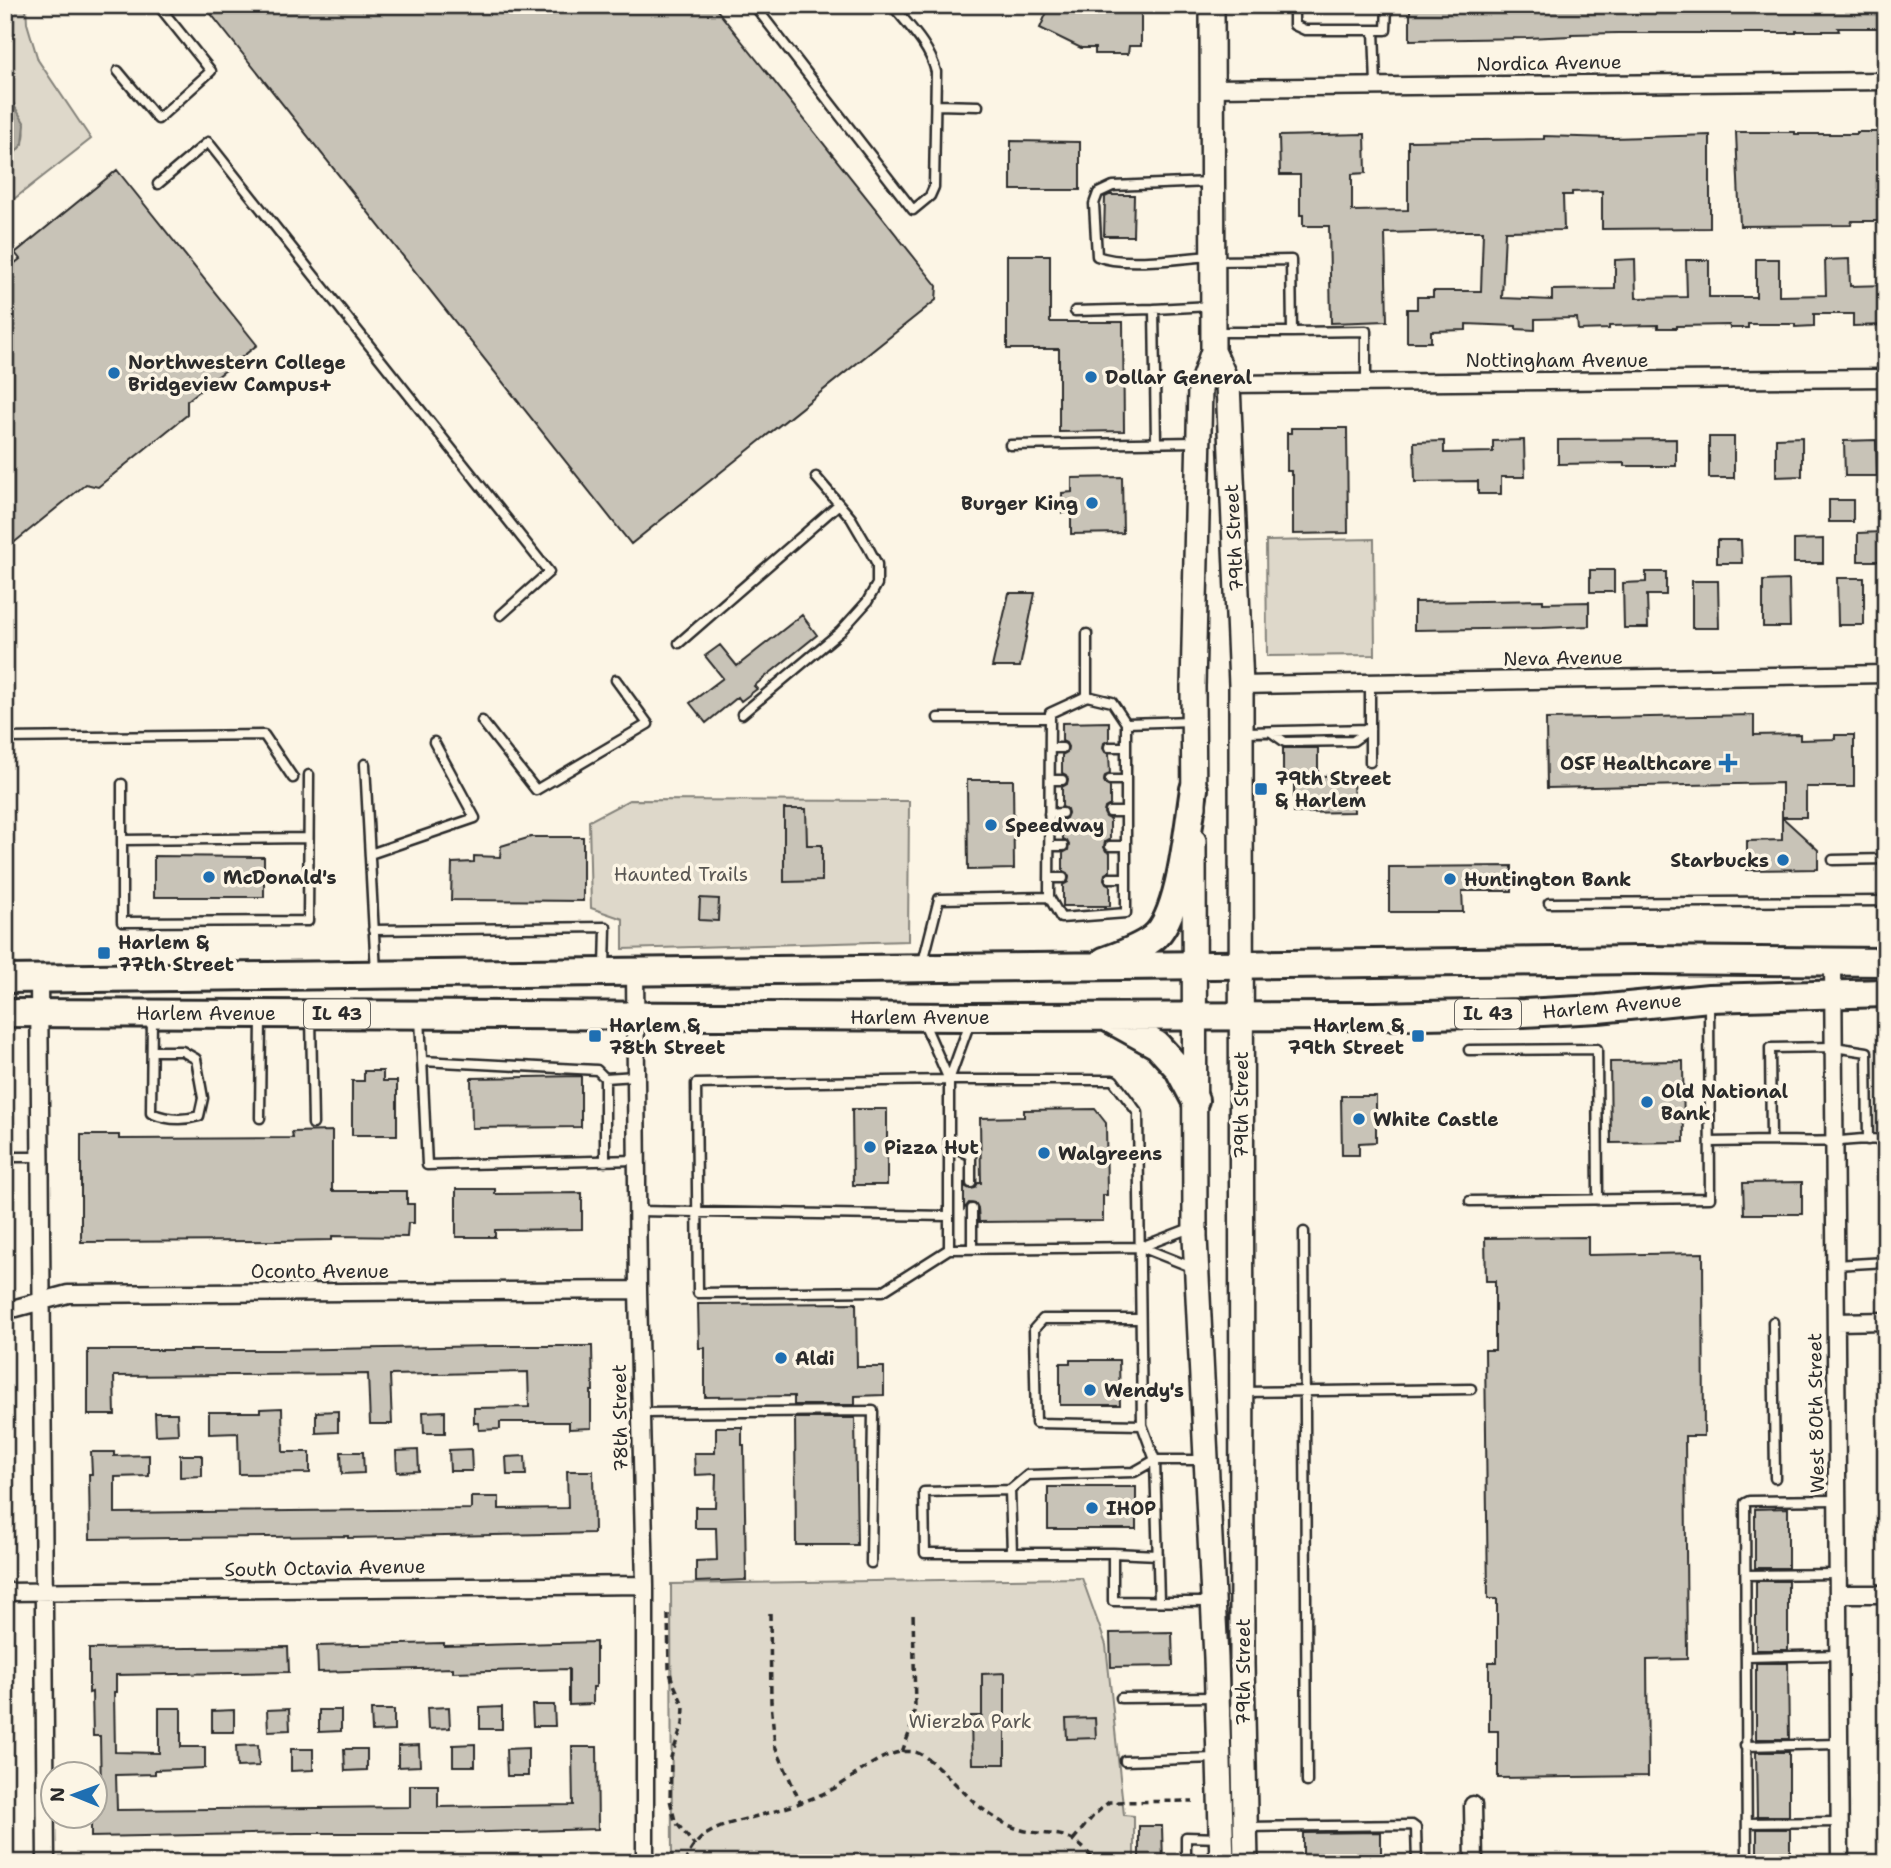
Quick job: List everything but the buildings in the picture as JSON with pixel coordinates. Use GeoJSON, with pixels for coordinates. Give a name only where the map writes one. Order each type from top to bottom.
{"type":"FeatureCollection","features":[{"type":"Feature","properties":{"kind":"main road","name":"79th Street"},"geometry":{"type":"LineString","coordinates":[[1212,5],[1213,341],[1200,388],[1193,721],[1195,1226],[1222,1863]]}},
{"type":"Feature","properties":{"kind":"main road","name":"79th Street"},"geometry":{"type":"LineString","coordinates":[[1213,341],[1228,384],[1241,685],[1242,1664],[1245,1863]]}},
{"type":"Feature","properties":{"kind":"main road"},"geometry":{"type":"LineString","coordinates":[[1091,966],[1154,938],[1169,918],[1179,881],[1194,789]]}},
{"type":"Feature","properties":{"kind":"main road","name":"Harlem Avenue"},"geometry":{"type":"LineString","coordinates":[[5,979],[1640,960],[1833,962]]}},
{"type":"Feature","properties":{"kind":"main road","name":"IL 43"},"geometry":{"type":"LineString","coordinates":[[1833,962],[1886,962]]}},
{"type":"Feature","properties":{"kind":"main road","name":"IL 43"},"geometry":{"type":"LineString","coordinates":[[1833,995],[1886,993]]}},
{"type":"Feature","properties":{"kind":"main road","name":"Harlem Avenue"},"geometry":{"type":"LineString","coordinates":[[5,1013],[1195,1017],[1524,1013],[1709,998],[1833,995]]}},
{"type":"Feature","properties":{"kind":"main road"},"geometry":{"type":"LineString","coordinates":[[1106,1017],[1157,1045],[1178,1068],[1195,1100]]}},
{"type":"Feature","properties":{"kind":"street","name":"Nordica Avenue"},"geometry":{"type":"LineString","coordinates":[[1212,88],[1886,81]]}},
{"type":"Feature","properties":{"kind":"street","name":"Nottingham Avenue"},"geometry":{"type":"LineString","coordinates":[[1228,384],[1886,378]]}},
{"type":"Feature","properties":{"kind":"street","name":"Neva Avenue"},"geometry":{"type":"LineString","coordinates":[[1241,685],[1886,674]]}},
{"type":"Feature","properties":{"kind":"street","name":"West 80th Street"},"geometry":{"type":"LineString","coordinates":[[1833,962],[1840,1863]]}},
{"type":"Feature","properties":{"kind":"street","name":"78th Street"},"geometry":{"type":"LineString","coordinates":[[635,972],[638,1290],[645,1585],[645,1863]]}},
{"type":"Feature","properties":{"kind":"street"},"geometry":{"type":"LineString","coordinates":[[39,979],[46,1863]]}},
{"type":"Feature","properties":{"kind":"street","name":"Oconto Avenue"},"geometry":{"type":"LineString","coordinates":[[5,1309],[68,1294],[638,1290]]}},
{"type":"Feature","properties":{"kind":"street"},"geometry":{"type":"LineString","coordinates":[[1836,1322],[1886,1321]]}},
{"type":"Feature","properties":{"kind":"street","name":"South Octavia Avenue"},"geometry":{"type":"LineString","coordinates":[[5,1592],[645,1585]]}},
{"type":"Feature","properties":{"kind":"street"},"geometry":{"type":"LineString","coordinates":[[1838,1594],[1886,1594]]}},
{"type":"Feature","properties":{"kind":"street"},"geometry":{"type":"LineString","coordinates":[[1473,1805],[1474,1863]]}},
{"type":"Feature","properties":{"kind":"lane"},"geometry":{"type":"LineString","coordinates":[[118,71],[158,119],[211,71],[158,5]]}},
{"type":"Feature","properties":{"kind":"lane"},"geometry":{"type":"LineString","coordinates":[[754,5],[913,210],[930,196],[934,187],[936,72],[933,59],[892,5]]}},
{"type":"Feature","properties":{"kind":"lane"},"geometry":{"type":"LineString","coordinates":[[1294,5],[1294,25],[1304,30],[1386,30],[1387,5]]}},
{"type":"Feature","properties":{"kind":"lane"},"geometry":{"type":"LineString","coordinates":[[1374,30],[1376,85]]}},
{"type":"Feature","properties":{"kind":"lane"},"geometry":{"type":"LineString","coordinates":[[936,105],[978,106]]}},
{"type":"Feature","properties":{"kind":"lane"},"geometry":{"type":"LineString","coordinates":[[158,184],[208,142],[549,572],[501,615]]}},
{"type":"Feature","properties":{"kind":"lane"},"geometry":{"type":"LineString","coordinates":[[1212,182],[1113,186],[1098,193],[1094,204],[1097,256],[1108,261],[1213,258],[1291,260],[1292,332]]}},
{"type":"Feature","properties":{"kind":"lane"},"geometry":{"type":"LineString","coordinates":[[1075,311],[1213,306]]}},
{"type":"Feature","properties":{"kind":"lane"},"geometry":{"type":"LineString","coordinates":[[1154,309],[1156,443]]}},
{"type":"Feature","properties":{"kind":"lane"},"geometry":{"type":"LineString","coordinates":[[1213,341],[1292,332],[1366,331],[1366,383]]}},
{"type":"Feature","properties":{"kind":"lane"},"geometry":{"type":"LineString","coordinates":[[1010,445],[1199,442]]}},
{"type":"Feature","properties":{"kind":"lane"},"geometry":{"type":"LineString","coordinates":[[742,714],[840,632],[867,602],[877,584],[877,564],[851,518],[816,477]]}},
{"type":"Feature","properties":{"kind":"lane"},"geometry":{"type":"LineString","coordinates":[[679,643],[839,504]]}},
{"type":"Feature","properties":{"kind":"lane"},"geometry":{"type":"LineString","coordinates":[[1087,634],[1087,696]]}},
{"type":"Feature","properties":{"kind":"lane"},"geometry":{"type":"LineString","coordinates":[[482,721],[536,790],[648,724],[616,680]]}},
{"type":"Feature","properties":{"kind":"lane"},"geometry":{"type":"LineString","coordinates":[[1370,683],[1370,762]]}},
{"type":"Feature","properties":{"kind":"lane"},"geometry":{"type":"LineString","coordinates":[[1087,696],[1112,702],[1126,723],[1126,913],[1061,918],[1049,897],[1050,718],[1050,713],[1087,696]]}},
{"type":"Feature","properties":{"kind":"lane"},"geometry":{"type":"LineString","coordinates":[[938,718],[1050,718]]}},
{"type":"Feature","properties":{"kind":"lane"},"geometry":{"type":"LineString","coordinates":[[1126,723],[1193,721]]}},
{"type":"Feature","properties":{"kind":"lane"},"geometry":{"type":"LineString","coordinates":[[1241,732],[1370,729]]}},
{"type":"Feature","properties":{"kind":"lane"},"geometry":{"type":"LineString","coordinates":[[5,738],[264,735],[293,778]]}},
{"type":"Feature","properties":{"kind":"lane"},"geometry":{"type":"LineString","coordinates":[[370,854],[475,818],[434,742]]}},
{"type":"Feature","properties":{"kind":"lane"},"geometry":{"type":"LineString","coordinates":[[1109,747],[1126,747]]}},
{"type":"Feature","properties":{"kind":"lane"},"geometry":{"type":"LineString","coordinates":[[1050,748],[1062,748]]}},
{"type":"Feature","properties":{"kind":"lane"},"geometry":{"type":"LineString","coordinates":[[365,764],[376,975]]}},
{"type":"Feature","properties":{"kind":"lane"},"geometry":{"type":"LineString","coordinates":[[122,784],[122,922],[308,921],[309,775]]}},
{"type":"Feature","properties":{"kind":"lane"},"geometry":{"type":"LineString","coordinates":[[1050,780],[1062,780]]}},
{"type":"Feature","properties":{"kind":"lane"},"geometry":{"type":"LineString","coordinates":[[1110,780],[1126,780]]}},
{"type":"Feature","properties":{"kind":"lane"},"geometry":{"type":"LineString","coordinates":[[1110,812],[1126,812]]}},
{"type":"Feature","properties":{"kind":"lane"},"geometry":{"type":"LineString","coordinates":[[1049,814],[1062,813]]}},
{"type":"Feature","properties":{"kind":"lane"},"geometry":{"type":"LineString","coordinates":[[122,840],[308,838]]}},
{"type":"Feature","properties":{"kind":"lane"},"geometry":{"type":"LineString","coordinates":[[1050,846],[1063,846]]}},
{"type":"Feature","properties":{"kind":"lane"},"geometry":{"type":"LineString","coordinates":[[1110,846],[1126,846]]}},
{"type":"Feature","properties":{"kind":"lane"},"geometry":{"type":"LineString","coordinates":[[1833,860],[1886,859]]}},
{"type":"Feature","properties":{"kind":"lane"},"geometry":{"type":"LineString","coordinates":[[1049,878],[1063,878]]}},
{"type":"Feature","properties":{"kind":"lane"},"geometry":{"type":"LineString","coordinates":[[1110,878],[1126,878]]}},
{"type":"Feature","properties":{"kind":"lane"},"geometry":{"type":"LineString","coordinates":[[922,969],[939,899],[1049,897]]}},
{"type":"Feature","properties":{"kind":"lane"},"geometry":{"type":"LineString","coordinates":[[1549,904],[1886,901]]}},
{"type":"Feature","properties":{"kind":"lane"},"geometry":{"type":"LineString","coordinates":[[373,930],[606,927],[605,972]]}},
{"type":"Feature","properties":{"kind":"lane"},"geometry":{"type":"LineString","coordinates":[[1470,1201],[1710,1198],[1709,998]]}},
{"type":"Feature","properties":{"kind":"lane"},"geometry":{"type":"LineString","coordinates":[[152,1013],[151,1113],[162,1118],[186,1120],[199,1116],[203,1098],[196,1059],[182,1051],[152,1051]]}},
{"type":"Feature","properties":{"kind":"lane"},"geometry":{"type":"LineString","coordinates":[[260,1118],[261,1013]]}},
{"type":"Feature","properties":{"kind":"lane"},"geometry":{"type":"LineString","coordinates":[[311,1014],[313,1124]]}},
{"type":"Feature","properties":{"kind":"lane"},"geometry":{"type":"LineString","coordinates":[[419,1014],[427,1165],[637,1160]]}},
{"type":"Feature","properties":{"kind":"lane"},"geometry":{"type":"LineString","coordinates":[[922,1017],[949,1080]]}},
{"type":"Feature","properties":{"kind":"lane"},"geometry":{"type":"LineString","coordinates":[[949,1249],[949,1080],[972,1017]]}},
{"type":"Feature","properties":{"kind":"lane"},"geometry":{"type":"LineString","coordinates":[[1771,1141],[1770,1048],[1833,1047],[1867,1052],[1868,1140]]}},
{"type":"Feature","properties":{"kind":"lane"},"geometry":{"type":"LineString","coordinates":[[1469,1050],[1597,1049],[1598,1200]]}},
{"type":"Feature","properties":{"kind":"lane"},"geometry":{"type":"LineString","coordinates":[[422,1061],[597,1070],[605,1077],[635,1076]]}},
{"type":"Feature","properties":{"kind":"lane"},"geometry":{"type":"LineString","coordinates":[[605,1077],[605,1161]]}},
{"type":"Feature","properties":{"kind":"lane"},"geometry":{"type":"LineString","coordinates":[[1159,1601],[1155,1460],[1142,1425],[1139,1319],[1141,1247],[1138,1113],[1112,1080],[696,1084],[698,1293],[883,1291],[949,1249],[1141,1247],[1195,1226]]}},
{"type":"Feature","properties":{"kind":"lane"},"geometry":{"type":"LineString","coordinates":[[1710,1142],[1886,1141]]}},
{"type":"Feature","properties":{"kind":"lane"},"geometry":{"type":"LineString","coordinates":[[949,1143],[971,1156],[971,1183]]}},
{"type":"Feature","properties":{"kind":"lane"},"geometry":{"type":"LineString","coordinates":[[5,1157],[41,1157]]}},
{"type":"Feature","properties":{"kind":"lane"},"geometry":{"type":"LineString","coordinates":[[972,1209],[972,1249]]}},
{"type":"Feature","properties":{"kind":"lane"},"geometry":{"type":"LineString","coordinates":[[637,1211],[949,1216]]}},
{"type":"Feature","properties":{"kind":"lane"},"geometry":{"type":"LineString","coordinates":[[1304,1232],[1307,1782]]}},
{"type":"Feature","properties":{"kind":"lane"},"geometry":{"type":"LineString","coordinates":[[1141,1247],[1197,1269]]}},
{"type":"Feature","properties":{"kind":"lane"},"geometry":{"type":"LineString","coordinates":[[1835,1265],[1886,1262]]}},
{"type":"Feature","properties":{"kind":"lane"},"geometry":{"type":"LineString","coordinates":[[1139,1319],[1043,1319],[1034,1329],[1036,1423],[1142,1425]]}},
{"type":"Feature","properties":{"kind":"lane"},"geometry":{"type":"LineString","coordinates":[[1773,1322],[1775,1478]]}},
{"type":"Feature","properties":{"kind":"lane"},"geometry":{"type":"LineString","coordinates":[[1242,1392],[1471,1390]]}},
{"type":"Feature","properties":{"kind":"lane"},"geometry":{"type":"LineString","coordinates":[[641,1413],[873,1411],[871,1563]]}},
{"type":"Feature","properties":{"kind":"lane"},"geometry":{"type":"LineString","coordinates":[[1158,1555],[925,1553],[924,1492],[1010,1490],[1028,1475],[1134,1472],[1155,1460],[1206,1460]]}},
{"type":"Feature","properties":{"kind":"lane"},"geometry":{"type":"LineString","coordinates":[[1010,1490],[1012,1553]]}},
{"type":"Feature","properties":{"kind":"lane"},"geometry":{"type":"LineString","coordinates":[[1747,1863],[1745,1503],[1837,1500]]}},
{"type":"Feature","properties":{"kind":"lane"},"geometry":{"type":"LineString","coordinates":[[1113,1553],[1113,1601],[1213,1602]]}},
{"type":"Feature","properties":{"kind":"lane"},"geometry":{"type":"LineString","coordinates":[[1746,1575],[1838,1574]]}},
{"type":"Feature","properties":{"kind":"lane"},"geometry":{"type":"LineString","coordinates":[[1747,1657],[1839,1655]]}},
{"type":"Feature","properties":{"kind":"lane"},"geometry":{"type":"LineString","coordinates":[[1121,1698],[1217,1697]]}},
{"type":"Feature","properties":{"kind":"lane"},"geometry":{"type":"LineString","coordinates":[[1745,1746],[1839,1744]]}},
{"type":"Feature","properties":{"kind":"lane"},"geometry":{"type":"LineString","coordinates":[[1125,1761],[1219,1758]]}},
{"type":"Feature","properties":{"kind":"lane"},"geometry":{"type":"LineString","coordinates":[[1747,1823],[1840,1822]]}},
{"type":"Feature","properties":{"kind":"lane"},"geometry":{"type":"LineString","coordinates":[[1245,1827],[1412,1825],[1416,1828],[1417,1863]]}},
{"type":"Feature","properties":{"kind":"lane"},"geometry":{"type":"LineString","coordinates":[[1186,1863],[1186,1837],[1221,1838]]}},
{"type":"Feature","properties":{"kind":"path"},"geometry":{"type":"LineString","coordinates":[[902,1752],[915,1707],[913,1611]]}},
{"type":"Feature","properties":{"kind":"path"},"geometry":{"type":"LineString","coordinates":[[770,1613],[771,1702],[775,1746],[800,1802]]}},
{"type":"Feature","properties":{"kind":"path"},"geometry":{"type":"LineString","coordinates":[[668,1614],[669,1668],[684,1707],[683,1724],[671,1757],[670,1800],[676,1821],[695,1846]]}},
{"type":"Feature","properties":{"kind":"path"},"geometry":{"type":"LineString","coordinates":[[685,1863],[704,1835],[733,1821],[767,1814],[835,1788],[882,1759],[902,1752],[917,1752],[939,1768],[984,1811],[1006,1824],[1031,1832],[1054,1833],[1073,1840],[1097,1863]]}},
{"type":"Feature","properties":{"kind":"path"},"geometry":{"type":"LineString","coordinates":[[1073,1840],[1109,1802],[1194,1801]]}},
{"type":"Feature","properties":{"kind":"green space"},"geometry":{"type":"Polygon","coordinates":[[[5,5],[26,5],[27,23],[38,60],[91,139],[5,206],[5,162],[17,151],[25,131],[5,81],[5,5]]]}},
{"type":"Feature","properties":{"kind":"green space"},"geometry":{"type":"Polygon","coordinates":[[[1374,539],[1375,655],[1267,656],[1266,541],[1374,539]]]}},
{"type":"Feature","properties":{"kind":"green space","name":"Haunted Trails"},"geometry":{"type":"Polygon","coordinates":[[[629,800],[909,801],[908,941],[623,949],[623,919],[591,908],[589,821],[629,800]]]}},
{"type":"Feature","properties":{"kind":"green space","name":"Wierzba Park"},"geometry":{"type":"Polygon","coordinates":[[[1082,1578],[1106,1645],[1124,1815],[1134,1816],[1134,1863],[672,1863],[671,1584],[1082,1578]]]}},
{"type":"Feature","properties":{"kind":"shaded area"},"geometry":{"type":"Polygon","coordinates":[[[5,84],[25,124],[23,144],[5,162],[5,84]]]}},
{"type":"Feature","properties":{"kind":"place","name":"Northwestern College Bridgeview Campus+"},"geometry":{"type":"Point","coordinates":[114,373]}},
{"type":"Feature","properties":{"kind":"place","name":"Dollar General"},"geometry":{"type":"Point","coordinates":[1091,377]}},
{"type":"Feature","properties":{"kind":"place","name":"Burger King"},"geometry":{"type":"Point","coordinates":[1092,503]}},
{"type":"Feature","properties":{"kind":"place","name":"OSF Healthcare"},"geometry":{"type":"Point","coordinates":[1728,763]}},
{"type":"Feature","properties":{"kind":"place","name":"79th Street & Harlem"},"geometry":{"type":"Point","coordinates":[1261,789]}},
{"type":"Feature","properties":{"kind":"place","name":"Speedway"},"geometry":{"type":"Point","coordinates":[991,825]}},
{"type":"Feature","properties":{"kind":"place","name":"Starbucks"},"geometry":{"type":"Point","coordinates":[1783,860]}},
{"type":"Feature","properties":{"kind":"place","name":"McDonald's"},"geometry":{"type":"Point","coordinates":[209,877]}},
{"type":"Feature","properties":{"kind":"place","name":"Huntington Bank"},"geometry":{"type":"Point","coordinates":[1450,879]}},
{"type":"Feature","properties":{"kind":"place","name":"Harlem & 77th Street"},"geometry":{"type":"Point","coordinates":[104,953]}},
{"type":"Feature","properties":{"kind":"place","name":"Harlem & 78th Street"},"geometry":{"type":"Point","coordinates":[595,1036]}},
{"type":"Feature","properties":{"kind":"place","name":"Harlem & 79th Street"},"geometry":{"type":"Point","coordinates":[1418,1036]}},
{"type":"Feature","properties":{"kind":"place","name":"Old National Bank"},"geometry":{"type":"Point","coordinates":[1647,1102]}},
{"type":"Feature","properties":{"kind":"place","name":"White Castle"},"geometry":{"type":"Point","coordinates":[1359,1119]}},
{"type":"Feature","properties":{"kind":"place","name":"Pizza Hut"},"geometry":{"type":"Point","coordinates":[870,1147]}},
{"type":"Feature","properties":{"kind":"place","name":"Walgreens"},"geometry":{"type":"Point","coordinates":[1044,1153]}},
{"type":"Feature","properties":{"kind":"place","name":"Aldi"},"geometry":{"type":"Point","coordinates":[781,1358]}},
{"type":"Feature","properties":{"kind":"place","name":"Wendy's"},"geometry":{"type":"Point","coordinates":[1090,1390]}},
{"type":"Feature","properties":{"kind":"place","name":"IHOP"},"geometry":{"type":"Point","coordinates":[1092,1508]}}]}
